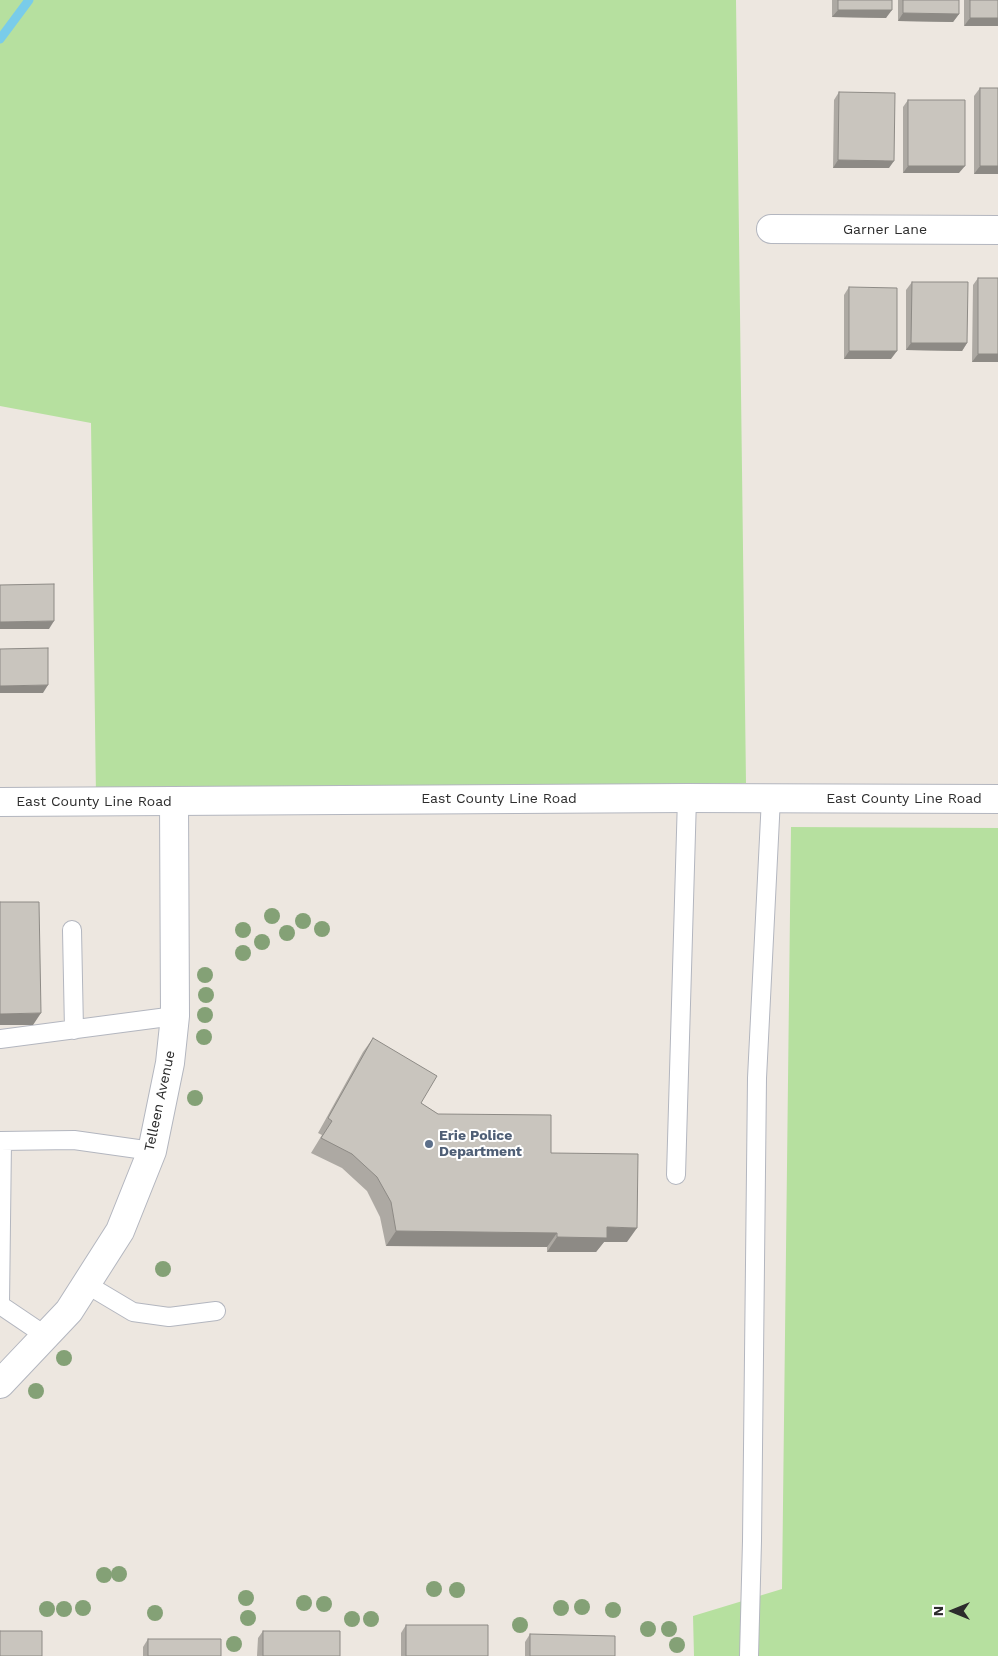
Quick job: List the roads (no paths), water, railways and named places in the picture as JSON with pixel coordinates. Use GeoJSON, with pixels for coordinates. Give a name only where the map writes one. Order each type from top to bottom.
{"type":"FeatureCollection","features":[{"type":"Feature","properties":{"kind":"main road","name":"Garner Lane"},"geometry":{"type":"LineString","coordinates":[[771,229],[998,230]]}},
{"type":"Feature","properties":{"kind":"main road","name":"East County Line Road"},"geometry":{"type":"LineString","coordinates":[[0,802],[687,798],[998,799]]}},
{"type":"Feature","properties":{"kind":"main road","name":"Telleen Avenue"},"geometry":{"type":"LineString","coordinates":[[0,1384],[69,1311],[120,1231],[152,1151],[170,1062],[175,1016],[174,801]]}},
{"type":"Feature","properties":{"kind":"lane"},"geometry":{"type":"LineString","coordinates":[[676,1174],[687,798]]}},
{"type":"Feature","properties":{"kind":"lane"},"geometry":{"type":"LineString","coordinates":[[749,1656],[757,1078],[771,798]]}},
{"type":"Feature","properties":{"kind":"lane"},"geometry":{"type":"LineString","coordinates":[[72,930],[74,1030]]}},
{"type":"Feature","properties":{"kind":"lane"},"geometry":{"type":"LineString","coordinates":[[0,1039],[175,1016]]}},
{"type":"Feature","properties":{"kind":"lane"},"geometry":{"type":"LineString","coordinates":[[46,1336],[0,1305],[1,1141],[74,1140],[152,1151]]}},
{"type":"Feature","properties":{"kind":"lane"},"geometry":{"type":"LineString","coordinates":[[86,1284],[133,1312],[169,1317],[216,1311]]}},
{"type":"Feature","properties":{"kind":"waterway"},"geometry":{"type":"LineString","coordinates":[[0,39],[29,0]]}},
{"type":"Feature","properties":{"kind":"place","name":"Erie Police Department"},"geometry":{"type":"Point","coordinates":[429,1144]}}]}
